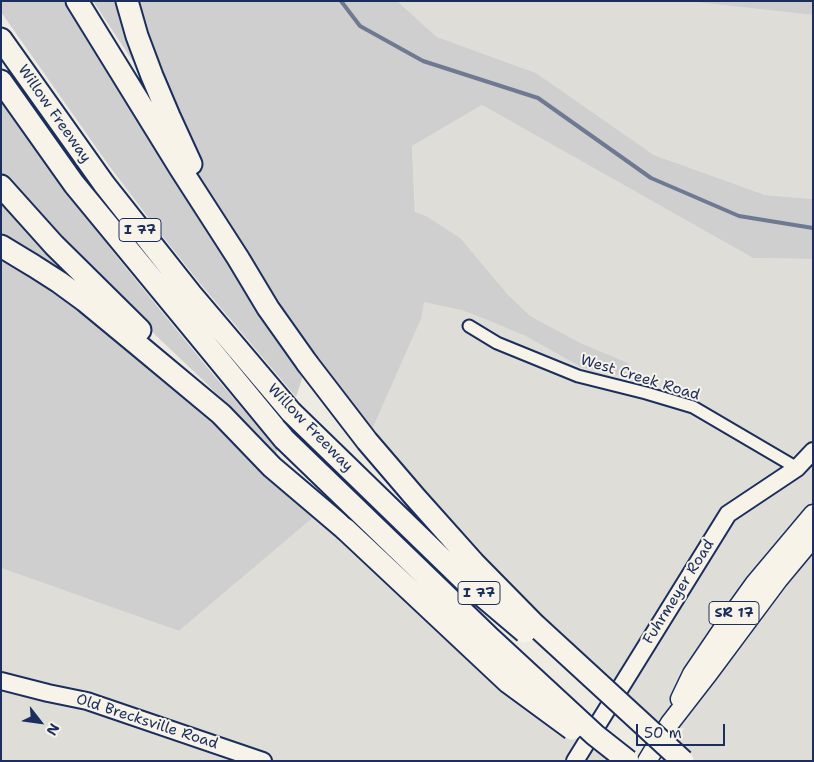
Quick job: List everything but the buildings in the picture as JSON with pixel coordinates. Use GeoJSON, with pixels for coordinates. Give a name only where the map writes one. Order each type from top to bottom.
{"type":"FeatureCollection","features":[{"type":"Feature","properties":{"kind":"highway"},"geometry":{"type":"LineString","coordinates":[[77,1],[268,308],[366,441],[474,562],[535,625],[683,761]]}},
{"type":"Feature","properties":{"kind":"highway"},"geometry":{"type":"LineString","coordinates":[[127,1],[140,44],[169,116],[238,258]]}},
{"type":"Feature","properties":{"kind":"highway","name":"Willow Freeway"},"geometry":{"type":"LineString","coordinates":[[1,40],[104,184],[192,294],[291,412],[466,582],[678,761]]}},
{"type":"Feature","properties":{"kind":"highway","name":"Willow Freeway"},"geometry":{"type":"LineString","coordinates":[[1,81],[74,184],[284,439],[491,639],[595,735],[628,761]]}},
{"type":"Feature","properties":{"kind":"highway"},"geometry":{"type":"LineString","coordinates":[[1,186],[54,245],[272,467],[345,529],[508,682],[615,761]]}},
{"type":"Feature","properties":{"kind":"highway"},"geometry":{"type":"LineString","coordinates":[[1,246],[85,301],[221,414]]}},
{"type":"Feature","properties":{"kind":"main road","name":"SR 17"},"geometry":{"type":"LineString","coordinates":[[647,761],[670,722],[708,674],[761,589],[813,514]]}},
{"type":"Feature","properties":{"kind":"main road","name":"SR 17"},"geometry":{"type":"LineString","coordinates":[[761,589],[813,538]]}},
{"type":"Feature","properties":{"kind":"street","name":"West Creek Road"},"geometry":{"type":"LineString","coordinates":[[469,326],[497,343],[578,376],[693,407],[797,468]]}},
{"type":"Feature","properties":{"kind":"street","name":"Fuhrmeyer Road"},"geometry":{"type":"LineString","coordinates":[[575,761],[728,514],[797,468],[813,451]]}},
{"type":"Feature","properties":{"kind":"street","name":"Old Brecksville Road"},"geometry":{"type":"LineString","coordinates":[[1,681],[87,701],[263,761]]}},
{"type":"Feature","properties":{"kind":"shaded area"},"geometry":{"type":"Polygon","coordinates":[[[1,1],[67,1],[248,297],[304,373],[296,397],[198,281],[110,167],[1,12],[1,1]]]}},
{"type":"Feature","properties":{"kind":"shaded area"},"geometry":{"type":"Polygon","coordinates":[[[93,1],[121,1],[138,60],[134,63],[93,1]]]}},
{"type":"Feature","properties":{"kind":"shaded area"},"geometry":{"type":"Polygon","coordinates":[[[127,1],[397,1],[437,37],[536,73],[654,155],[765,195],[813,199],[813,259],[753,258],[482,105],[412,146],[415,212],[426,216],[460,238],[508,295],[530,316],[580,343],[628,363],[634,379],[581,367],[526,336],[488,320],[462,310],[424,302],[421,319],[367,441],[238,258],[185,151],[127,1]]]}},
{"type":"Feature","properties":{"kind":"shaded area"},"geometry":{"type":"Polygon","coordinates":[[[397,1],[686,1],[813,15],[813,199],[765,195],[654,155],[536,73],[437,37],[397,1]]]}},
{"type":"Feature","properties":{"kind":"shaded area"},"geometry":{"type":"Polygon","coordinates":[[[686,1],[813,1],[813,15],[686,1]]]}},
{"type":"Feature","properties":{"kind":"shaded area"},"geometry":{"type":"Polygon","coordinates":[[[1,99],[117,257],[259,428],[279,446],[276,454],[30,210],[1,175],[1,99]]]}},
{"type":"Feature","properties":{"kind":"shaded area"},"geometry":{"type":"Polygon","coordinates":[[[482,105],[753,258],[813,259],[813,761],[647,761],[660,740],[367,441],[421,319],[412,146],[482,105]]]}},
{"type":"Feature","properties":{"kind":"shaded area"},"geometry":{"type":"Polygon","coordinates":[[[1,201],[76,281],[26,248],[1,235],[1,201]]]}},
{"type":"Feature","properties":{"kind":"shaded area"},"geometry":{"type":"Polygon","coordinates":[[[1,246],[34,266],[322,510],[179,631],[1,568],[1,246]]]}},
{"type":"Feature","properties":{"kind":"shaded area"},"geometry":{"type":"Polygon","coordinates":[[[322,510],[615,761],[1,761],[1,568],[179,631],[322,510]]]}},
{"type":"Feature","properties":{"kind":"waterway"},"geometry":{"type":"LineString","coordinates":[[341,1],[360,26],[423,61],[538,98],[651,178],[739,216],[813,228]]}}]}
